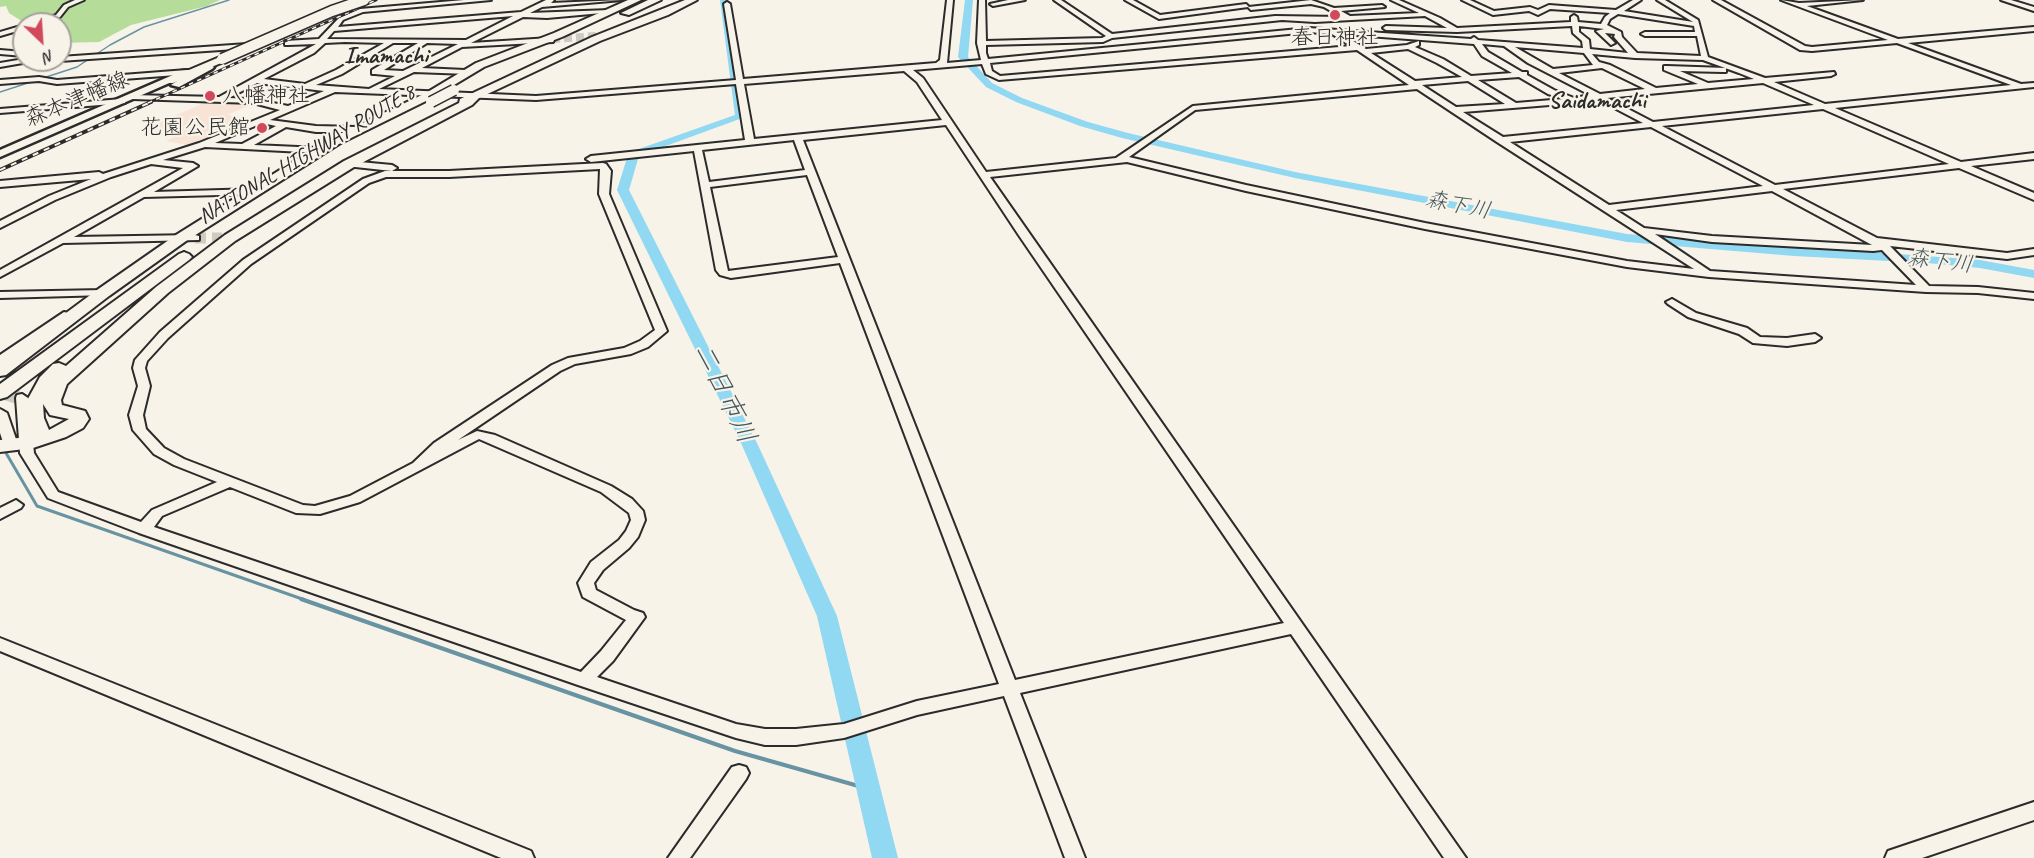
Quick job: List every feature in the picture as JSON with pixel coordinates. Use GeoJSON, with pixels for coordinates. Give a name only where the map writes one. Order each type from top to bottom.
{"type":"FeatureCollection","features":[{"type":"Feature","properties":{"kind":"highway"},"geometry":{"type":"LineString","coordinates":[[435,97],[465,72],[548,40],[610,12],[653,0]]}},
{"type":"Feature","properties":{"kind":"highway","name":"NATIONAL HIGHWAY ROUTE 8"},"geometry":{"type":"LineString","coordinates":[[0,381],[79,320],[211,231],[435,97],[463,92],[587,30],[600,32],[653,0]]}},
{"type":"Feature","properties":{"kind":"highway","name":"NATIONAL HIGHWAY ROUTE 8"},"geometry":{"type":"LineString","coordinates":[[463,92],[653,0]]}},
{"type":"Feature","properties":{"kind":"highway"},"geometry":{"type":"LineString","coordinates":[[514,66],[680,0]]}},
{"type":"Feature","properties":{"kind":"highway"},"geometry":{"type":"LineString","coordinates":[[295,181],[373,143],[463,92],[526,72],[600,32],[666,13],[692,0]]}},
{"type":"Feature","properties":{"kind":"highway"},"geometry":{"type":"LineString","coordinates":[[169,81],[354,1]]}},
{"type":"Feature","properties":{"kind":"highway"},"geometry":{"type":"LineString","coordinates":[[526,72],[544,60],[648,13]]}},
{"type":"Feature","properties":{"kind":"highway"},"geometry":{"type":"LineString","coordinates":[[2,360],[99,293],[356,130],[587,30]]}},
{"type":"Feature","properties":{"kind":"highway"},"geometry":{"type":"LineString","coordinates":[[18,444],[65,430],[79,419],[78,415],[57,411],[53,406],[52,400],[59,382],[162,290],[226,238],[350,164],[468,103],[463,92]]}},
{"type":"Feature","properties":{"kind":"highway"},"geometry":{"type":"LineString","coordinates":[[295,181],[342,143],[384,118]]}},
{"type":"Feature","properties":{"kind":"highway","name":"NATIONAL HIGHWAY ROUTE 8"},"geometry":{"type":"LineString","coordinates":[[0,393],[185,256],[295,181]]}},
{"type":"Feature","properties":{"kind":"highway"},"geometry":{"type":"LineString","coordinates":[[18,444],[40,432],[34,418],[33,406],[25,398],[121,311],[187,258],[185,256]]}},
{"type":"Feature","properties":{"kind":"highway"},"geometry":{"type":"LineString","coordinates":[[0,403],[62,351],[64,344]]}},
{"type":"Feature","properties":{"kind":"main road","name":"森本津幡線"},"geometry":{"type":"LineString","coordinates":[[169,81],[310,25],[354,1]]}},
{"type":"Feature","properties":{"kind":"main road","name":"森本津幡線"},"geometry":{"type":"LineString","coordinates":[[0,154],[289,26],[354,1]]}},
{"type":"Feature","properties":{"kind":"main road"},"geometry":{"type":"LineString","coordinates":[[146,98],[189,79],[209,67]]}},
{"type":"Feature","properties":{"kind":"street"},"geometry":{"type":"LineString","coordinates":[[61,12],[66,6],[81,0]]}},
{"type":"Feature","properties":{"kind":"street"},"geometry":{"type":"LineString","coordinates":[[479,17],[483,0]]}},
{"type":"Feature","properties":{"kind":"street"},"geometry":{"type":"LineString","coordinates":[[216,101],[311,51],[341,18],[362,10],[488,0]]}},
{"type":"Feature","properties":{"kind":"street"},"geometry":{"type":"LineString","coordinates":[[372,90],[551,0]]}},
{"type":"Feature","properties":{"kind":"street"},"geometry":{"type":"LineString","coordinates":[[542,5],[619,0]]}},
{"type":"Feature","properties":{"kind":"street"},"geometry":{"type":"LineString","coordinates":[[940,66],[945,55],[950,0]]}},
{"type":"Feature","properties":{"kind":"street"},"geometry":{"type":"LineString","coordinates":[[982,0],[981,43],[984,62],[989,72],[999,78],[1305,52],[1408,47],[1424,39]]}},
{"type":"Feature","properties":{"kind":"street"},"geometry":{"type":"LineString","coordinates":[[993,4],[1022,0]]}},
{"type":"Feature","properties":{"kind":"street"},"geometry":{"type":"LineString","coordinates":[[1057,0],[1103,29],[1110,36]]}},
{"type":"Feature","properties":{"kind":"street"},"geometry":{"type":"LineString","coordinates":[[1128,0],[1159,17],[1313,1],[1381,32]]}},
{"type":"Feature","properties":{"kind":"street"},"geometry":{"type":"LineString","coordinates":[[1233,0],[1309,30]]}},
{"type":"Feature","properties":{"kind":"street"},"geometry":{"type":"LineString","coordinates":[[1378,0],[1424,29]]}},
{"type":"Feature","properties":{"kind":"street"},"geometry":{"type":"LineString","coordinates":[[1394,0],[1472,37],[1485,54],[1551,92],[1573,100]]}},
{"type":"Feature","properties":{"kind":"street"},"geometry":{"type":"LineString","coordinates":[[1465,0],[1504,15],[1534,46]]}},
{"type":"Feature","properties":{"kind":"street"},"geometry":{"type":"LineString","coordinates":[[1603,26],[1607,18],[1638,0]]}},
{"type":"Feature","properties":{"kind":"street"},"geometry":{"type":"LineString","coordinates":[[1660,0],[1691,16],[1698,25],[1704,58]]}},
{"type":"Feature","properties":{"kind":"street"},"geometry":{"type":"LineString","coordinates":[[1716,0],[1803,48],[1812,49],[2034,29]]}},
{"type":"Feature","properties":{"kind":"street"},"geometry":{"type":"LineString","coordinates":[[1784,0],[2034,90]]}},
{"type":"Feature","properties":{"kind":"street"},"geometry":{"type":"LineString","coordinates":[[1794,5],[1860,0]]}},
{"type":"Feature","properties":{"kind":"street"},"geometry":{"type":"LineString","coordinates":[[2004,0],[2034,9]]}},
{"type":"Feature","properties":{"kind":"street"},"geometry":{"type":"LineString","coordinates":[[1341,1],[1360,8]]}},
{"type":"Feature","properties":{"kind":"street"},"geometry":{"type":"LineString","coordinates":[[727,4],[736,83],[750,144]]}},
{"type":"Feature","properties":{"kind":"street"},"geometry":{"type":"LineString","coordinates":[[1274,5],[1311,16],[1293,18]]}},
{"type":"Feature","properties":{"kind":"street"},"geometry":{"type":"LineString","coordinates":[[1333,10],[1386,7]]}},
{"type":"Feature","properties":{"kind":"street"},"geometry":{"type":"LineString","coordinates":[[1497,13],[1530,9],[1538,13],[1549,7],[1617,12],[1698,25]]}},
{"type":"Feature","properties":{"kind":"street"},"geometry":{"type":"LineString","coordinates":[[333,29],[524,14],[548,16],[610,12]]}},
{"type":"Feature","properties":{"kind":"street"},"geometry":{"type":"LineString","coordinates":[[981,43],[1103,40],[1110,36],[1277,18],[1315,20],[1428,15]]}},
{"type":"Feature","properties":{"kind":"street"},"geometry":{"type":"LineString","coordinates":[[1566,16],[1574,16],[1576,33],[1585,40],[1587,52],[1596,64],[1654,91]]}},
{"type":"Feature","properties":{"kind":"street"},"geometry":{"type":"LineString","coordinates":[[453,29],[479,17]]}},
{"type":"Feature","properties":{"kind":"street"},"geometry":{"type":"LineString","coordinates":[[1315,20],[1320,30]]}},
{"type":"Feature","properties":{"kind":"street"},"geometry":{"type":"LineString","coordinates":[[1467,21],[1476,29],[1499,40],[1531,61],[1880,244],[1926,289]]}},
{"type":"Feature","properties":{"kind":"street"},"geometry":{"type":"LineString","coordinates":[[1320,30],[1381,32],[1406,28],[1457,30],[1575,24],[1603,26],[1619,33],[1618,37],[1635,56]]}},
{"type":"Feature","properties":{"kind":"street"},"geometry":{"type":"LineString","coordinates":[[289,26],[310,25]]}},
{"type":"Feature","properties":{"kind":"street"},"geometry":{"type":"LineString","coordinates":[[1406,28],[1409,38]]}},
{"type":"Feature","properties":{"kind":"street"},"geometry":{"type":"LineString","coordinates":[[463,92],[536,98],[907,69],[1309,30],[1381,32],[1409,38],[1534,46],[1635,56],[1704,58],[1739,70],[2034,197]]}},
{"type":"Feature","properties":{"kind":"street"},"geometry":{"type":"LineString","coordinates":[[1611,43],[1599,31],[1616,31]]}},
{"type":"Feature","properties":{"kind":"street"},"geometry":{"type":"LineString","coordinates":[[1333,32],[1709,273]]}},
{"type":"Feature","properties":{"kind":"street"},"geometry":{"type":"LineString","coordinates":[[445,33],[375,72],[465,72]]}},
{"type":"Feature","properties":{"kind":"street"},"geometry":{"type":"LineString","coordinates":[[1273,34],[1287,41]]}},
{"type":"Feature","properties":{"kind":"street"},"geometry":{"type":"LineString","coordinates":[[1645,34],[1700,34]]}},
{"type":"Feature","properties":{"kind":"street"},"geometry":{"type":"LineString","coordinates":[[1545,38],[1546,47]]}},
{"type":"Feature","properties":{"kind":"street"},"geometry":{"type":"LineString","coordinates":[[288,43],[392,40],[465,44],[548,40]]}},
{"type":"Feature","properties":{"kind":"street"},"geometry":{"type":"LineString","coordinates":[[308,86],[339,72],[392,40]]}},
{"type":"Feature","properties":{"kind":"street"},"geometry":{"type":"LineString","coordinates":[[72,57],[247,46]]}},
{"type":"Feature","properties":{"kind":"street"},"geometry":{"type":"LineString","coordinates":[[1296,47],[1305,52]]}},
{"type":"Feature","properties":{"kind":"street"},"geometry":{"type":"LineString","coordinates":[[1408,47],[1429,56],[1515,106]]}},
{"type":"Feature","properties":{"kind":"street"},"geometry":{"type":"LineString","coordinates":[[1118,160],[1193,108],[1600,66]]}},
{"type":"Feature","properties":{"kind":"street"},"geometry":{"type":"LineString","coordinates":[[1707,86],[1666,68],[1776,72]]}},
{"type":"Feature","properties":{"kind":"street"},"geometry":{"type":"LineString","coordinates":[[907,69],[920,80],[1456,858]]}},
{"type":"Feature","properties":{"kind":"street"},"geometry":{"type":"LineString","coordinates":[[19,80],[31,72]]}},
{"type":"Feature","properties":{"kind":"street"},"geometry":{"type":"LineString","coordinates":[[0,82],[41,79],[57,82],[187,72]]}},
{"type":"Feature","properties":{"kind":"street"},"geometry":{"type":"LineString","coordinates":[[1454,110],[1515,106],[1831,74]]}},
{"type":"Feature","properties":{"kind":"street"},"geometry":{"type":"LineString","coordinates":[[257,81],[334,90],[372,90],[435,97]]}},
{"type":"Feature","properties":{"kind":"street"},"geometry":{"type":"LineString","coordinates":[[1500,140],[2034,85]]}},
{"type":"Feature","properties":{"kind":"street"},"geometry":{"type":"LineString","coordinates":[[0,225],[52,198],[108,175],[202,145],[334,90]]}},
{"type":"Feature","properties":{"kind":"street"},"geometry":{"type":"LineString","coordinates":[[133,97],[253,101],[289,109]]}},
{"type":"Feature","properties":{"kind":"street"},"geometry":{"type":"LineString","coordinates":[[0,111],[122,101]]}},
{"type":"Feature","properties":{"kind":"street"},"geometry":{"type":"LineString","coordinates":[[262,121],[316,129],[356,130]]}},
{"type":"Feature","properties":{"kind":"street"},"geometry":{"type":"LineString","coordinates":[[350,164],[430,169],[627,157],[947,122]]}},
{"type":"Feature","properties":{"kind":"street"},"geometry":{"type":"LineString","coordinates":[[244,147],[285,124]]}},
{"type":"Feature","properties":{"kind":"street"},"geometry":{"type":"LineString","coordinates":[[798,139],[1076,858]]}},
{"type":"Feature","properties":{"kind":"street"},"geometry":{"type":"LineString","coordinates":[[202,145],[320,151]]}},
{"type":"Feature","properties":{"kind":"street"},"geometry":{"type":"LineString","coordinates":[[0,149],[15,148]]}},
{"type":"Feature","properties":{"kind":"street"},"geometry":{"type":"LineString","coordinates":[[698,150],[721,270],[724,273],[731,275],[844,259]]}},
{"type":"Feature","properties":{"kind":"street"},"geometry":{"type":"LineString","coordinates":[[1606,208],[2034,156]]}},
{"type":"Feature","properties":{"kind":"street"},"geometry":{"type":"LineString","coordinates":[[984,175],[1118,160],[1141,162],[1246,188],[1557,252],[1627,264],[1709,273],[1926,289],[1978,290],[2034,296]]}},
{"type":"Feature","properties":{"kind":"street"},"geometry":{"type":"LineString","coordinates":[[0,274],[193,166],[150,162]]}},
{"type":"Feature","properties":{"kind":"street"},"geometry":{"type":"LineString","coordinates":[[418,466],[439,446],[556,368],[572,361],[627,351],[644,344],[661,331],[604,194],[606,171],[603,166],[449,174],[378,175],[329,204],[230,275],[164,335],[141,360],[139,368],[144,386],[136,415],[140,430],[159,451],[179,462],[301,510],[315,511],[355,499],[418,466],[477,435],[490,438],[606,489],[627,502],[636,511],[638,520],[633,533],[624,544],[597,566],[586,583],[589,593],[637,617],[607,656],[584,680]]}},
{"type":"Feature","properties":{"kind":"street"},"geometry":{"type":"LineString","coordinates":[[705,185],[811,172]]}},
{"type":"Feature","properties":{"kind":"street"},"geometry":{"type":"LineString","coordinates":[[0,184],[108,175]]}},
{"type":"Feature","properties":{"kind":"street"},"geometry":{"type":"LineString","coordinates":[[143,195],[256,192]]}},
{"type":"Feature","properties":{"kind":"street"},"geometry":{"type":"LineString","coordinates":[[1639,230],[1712,239],[1880,247],[1880,244],[2007,256],[2034,252]]}},
{"type":"Feature","properties":{"kind":"street"},"geometry":{"type":"LineString","coordinates":[[63,240],[188,238]]}},
{"type":"Feature","properties":{"kind":"street"},"geometry":{"type":"LineString","coordinates":[[0,295],[99,293]]}},
{"type":"Feature","properties":{"kind":"street"},"geometry":{"type":"LineString","coordinates":[[1672,302],[1692,315],[1743,331],[1757,340],[1787,342],[1815,338]]}},
{"type":"Feature","properties":{"kind":"street"},"geometry":{"type":"LineString","coordinates":[[0,413],[53,495],[144,529],[584,680],[736,731],[765,737],[796,737],[844,731],[917,708],[1295,627]]}},
{"type":"Feature","properties":{"kind":"street"},"geometry":{"type":"LineString","coordinates":[[144,529],[157,513],[229,482]]}},
{"type":"Feature","properties":{"kind":"street"},"geometry":{"type":"LineString","coordinates":[[0,514],[16,505]]}},
{"type":"Feature","properties":{"kind":"street"},"geometry":{"type":"LineString","coordinates":[[0,644],[524,858]]}},
{"type":"Feature","properties":{"kind":"street"},"geometry":{"type":"LineString","coordinates":[[678,858],[739,773]]}},
{"type":"Feature","properties":{"kind":"street"},"geometry":{"type":"LineString","coordinates":[[1895,858],[2034,811]]}},
{"type":"Feature","properties":{"kind":"shaded area"},"geometry":{"type":"Polygon","coordinates":[[[209,101],[256,102],[227,115],[260,120],[193,146],[166,141],[179,134],[149,130],[164,120],[209,101]]]}},
{"type":"Feature","properties":{"kind":"green space"},"geometry":{"type":"Polygon","coordinates":[[[0,0],[220,0],[207,6],[131,25],[99,42],[72,43],[72,12],[12,12],[12,15],[6,6],[0,7],[0,0]]]}},
{"type":"Feature","properties":{"kind":"waterway"},"geometry":{"type":"LineString","coordinates":[[0,92],[77,67],[110,45],[144,27],[229,0]]}},
{"type":"Feature","properties":{"kind":"waterway","name":"二日市川"},"geometry":{"type":"LineString","coordinates":[[724,0],[740,117],[640,152],[633,158],[623,190],[749,443],[827,616],[885,858]]}},
{"type":"Feature","properties":{"kind":"waterway","name":"森下川"},"geometry":{"type":"LineString","coordinates":[[969,0],[963,57],[989,85],[1019,100],[1084,124],[1126,136],[1295,175],[1627,238],[1794,252],[1927,259],[1980,264],[2034,274]]}},
{"type":"Feature","properties":{"kind":"waterway"},"geometry":{"type":"LineString","coordinates":[[6,453],[37,506],[305,600]]}},
{"type":"Feature","properties":{"kind":"waterway"},"geometry":{"type":"LineString","coordinates":[[301,599],[735,751],[869,789]]}},
{"type":"Feature","properties":{"kind":"tunnel"},"geometry":{"type":"LineString","coordinates":[[552,39],[597,36]]}},
{"type":"Feature","properties":{"kind":"tunnel"},"geometry":{"type":"LineString","coordinates":[[195,238],[222,238]]}},
{"type":"Feature","properties":{"kind":"tunnel"},"geometry":{"type":"LineString","coordinates":[[0,392],[10,395]]}},
{"type":"Feature","properties":{"kind":"tunnel"},"geometry":{"type":"LineString","coordinates":[[5,393],[18,397]]}},
{"type":"Feature","properties":{"kind":"railway"},"geometry":{"type":"LineString","coordinates":[[148,103],[376,0]]}},
{"type":"Feature","properties":{"kind":"railway"},"geometry":{"type":"LineString","coordinates":[[0,170],[151,102]]}},
{"type":"Feature","properties":{"kind":"place","name":"春日神社"},"geometry":{"type":"Point","coordinates":[1335,15]}},
{"type":"Feature","properties":{"kind":"place","name":"八幡神社"},"geometry":{"type":"Point","coordinates":[210,96]}},
{"type":"Feature","properties":{"kind":"place","name":"花園公民館"},"geometry":{"type":"Point","coordinates":[262,128]}},
{"type":"Feature","properties":{"kind":"district","name":"Imamachi"},"geometry":{"type":"Point","coordinates":[386,57]}},
{"type":"Feature","properties":{"kind":"district","name":"Saidamachi"},"geometry":{"type":"Point","coordinates":[1597,102]}}]}
